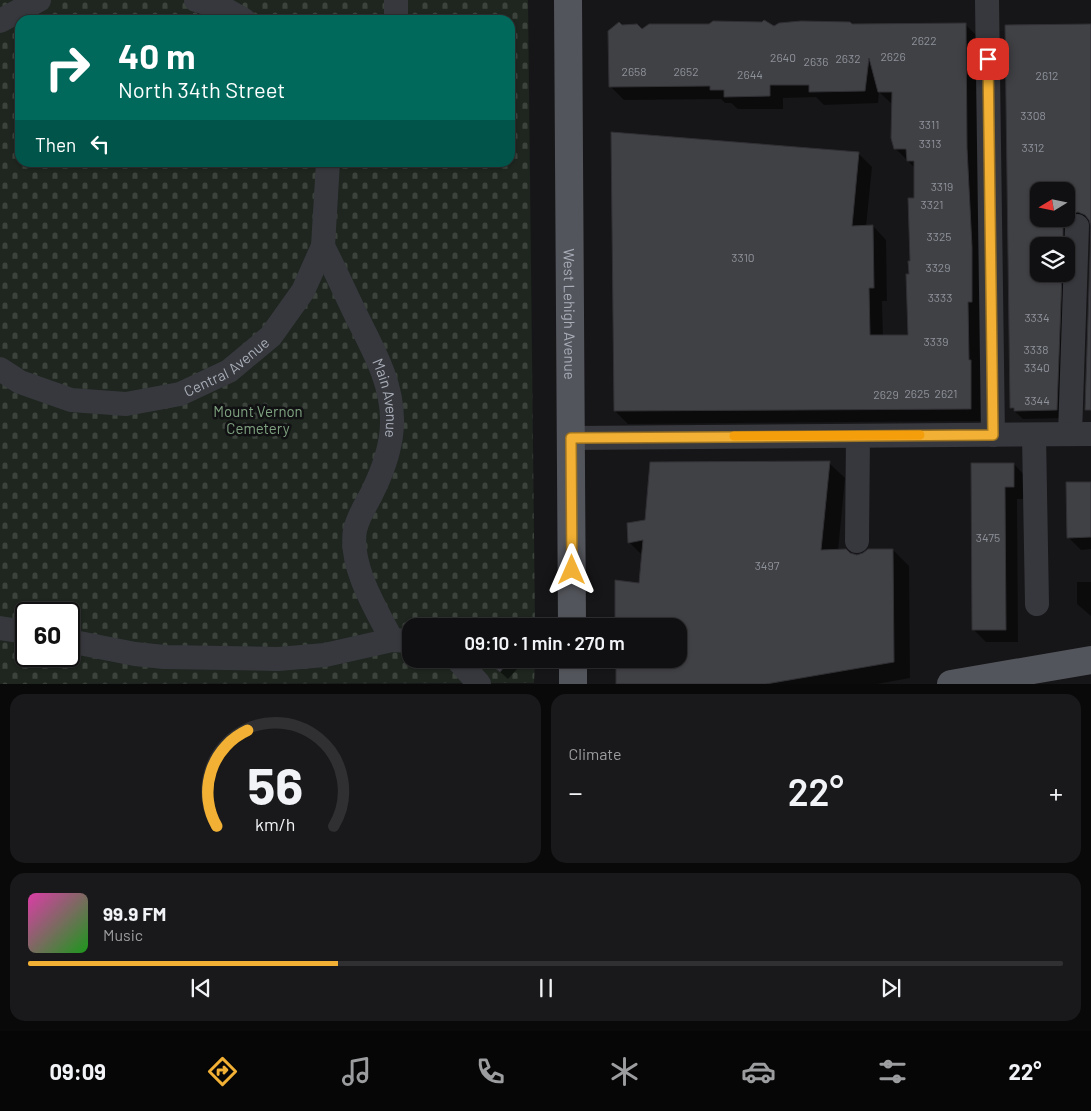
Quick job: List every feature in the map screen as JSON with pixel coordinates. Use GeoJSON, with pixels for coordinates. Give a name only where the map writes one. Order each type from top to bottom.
{"type":"FeatureCollection","features":[{"type":"Feature","properties":{"kind":"main road","name":"West Lehigh Avenue"},"geometry":{"type":"LineString","coordinates":[[568,0],[572,618]]}},
{"type":"Feature","properties":{"kind":"main road"},"geometry":{"type":"LineString","coordinates":[[951,684],[1091,660]]}},
{"type":"Feature","properties":{"kind":"main road"},"geometry":{"type":"LineString","coordinates":[[573,668],[573,684]]}},
{"type":"Feature","properties":{"kind":"street"},"geometry":{"type":"LineString","coordinates":[[0,22],[39,0]]}},
{"type":"Feature","properties":{"kind":"street"},"geometry":{"type":"LineString","coordinates":[[196,0],[223,8],[235,15]]}},
{"type":"Feature","properties":{"kind":"street"},"geometry":{"type":"LineString","coordinates":[[396,0],[396,15]]}},
{"type":"Feature","properties":{"kind":"street"},"geometry":{"type":"LineString","coordinates":[[987,0],[993,435]]}},
{"type":"Feature","properties":{"kind":"street","name":"Central Avenue"},"geometry":{"type":"LineString","coordinates":[[0,369],[20,382],[71,400],[126,404],[180,394],[229,371],[271,336],[303,291],[323,246],[329,167]]}},
{"type":"Feature","properties":{"kind":"street"},"geometry":{"type":"LineString","coordinates":[[571,438],[1080,434],[1077,226]]}},
{"type":"Feature","properties":{"kind":"street","name":"Main Avenue"},"geometry":{"type":"LineString","coordinates":[[80,643],[135,654],[164,657],[278,659],[325,655],[402,640],[367,589],[357,558],[355,544],[358,521],[382,470],[390,444],[392,405],[383,372],[323,246]]}},
{"type":"Feature","properties":{"kind":"street"},"geometry":{"type":"LineString","coordinates":[[1034,435],[1037,604]]}},
{"type":"Feature","properties":{"kind":"street"},"geometry":{"type":"LineString","coordinates":[[857,540],[858,436]]}},
{"type":"Feature","properties":{"kind":"street"},"geometry":{"type":"LineString","coordinates":[[0,628],[15,630]]}},
{"type":"Feature","properties":{"kind":"green space","name":"Mount Vernon Cemetery"},"geometry":{"type":"Polygon","coordinates":[[[0,0],[528,0],[535,618],[402,618],[402,668],[535,668],[534,683],[0,684],[0,0]]]}},
{"type":"Feature","properties":{"kind":"building"},"geometry":{"type":"Polygon","coordinates":[[[764,20],[774,26],[779,23],[801,21],[850,22],[852,24],[966,23],[967,148],[972,247],[972,302],[968,302],[971,409],[614,411],[611,132],[859,152],[852,226],[873,225],[874,288],[869,288],[870,335],[908,335],[906,274],[909,274],[908,261],[910,261],[908,198],[914,198],[914,161],[907,161],[906,149],[894,149],[891,138],[892,92],[878,92],[869,58],[865,91],[809,92],[809,85],[770,85],[770,96],[724,97],[724,90],[710,90],[710,86],[609,87],[608,31],[619,22],[622,25],[637,24],[642,29],[649,24],[709,24],[713,21],[762,22],[764,20]]]}},
{"type":"Feature","properties":{"kind":"building"},"geometry":{"type":"Polygon","coordinates":[[[1091,24],[1091,226],[1085,215],[1075,213],[1075,182],[1030,182],[1030,228],[1063,228],[1063,237],[1030,237],[1030,282],[1062,282],[1057,410],[1014,411],[1014,408],[1010,408],[1005,25],[1091,24]]]}},
{"type":"Feature","properties":{"kind":"building"},"geometry":{"type":"Polygon","coordinates":[[[1091,226],[1091,410],[1085,410],[1091,226]]]}},
{"type":"Feature","properties":{"kind":"building"},"geometry":{"type":"Polygon","coordinates":[[[830,461],[821,550],[846,549],[850,553],[857,555],[868,549],[893,549],[894,662],[766,684],[616,684],[616,668],[687,668],[687,618],[615,618],[615,580],[639,583],[643,540],[628,543],[627,523],[645,520],[650,462],[830,461]]]}},
{"type":"Feature","properties":{"kind":"building"},"geometry":{"type":"Polygon","coordinates":[[[971,463],[1014,463],[1014,487],[1005,487],[1006,630],[972,630],[971,463]]]}},
{"type":"Feature","properties":{"kind":"building"},"geometry":{"type":"Polygon","coordinates":[[[1066,482],[1091,482],[1091,537],[1067,538],[1066,482]]]}},
{"type":"Feature","properties":{"kind":"building"},"geometry":{"type":"Polygon","coordinates":[[[495,668],[503,668],[500,672],[495,668]]]}},
{"type":"Feature","properties":{"kind":"slow traffic"},"geometry":{"type":"LineString","coordinates":[[734,436],[920,435]]}},
{"type":"Feature","properties":{"kind":"route"},"geometry":{"type":"LineString","coordinates":[[572,570],[571,438],[993,435],[988,59]]}}]}
